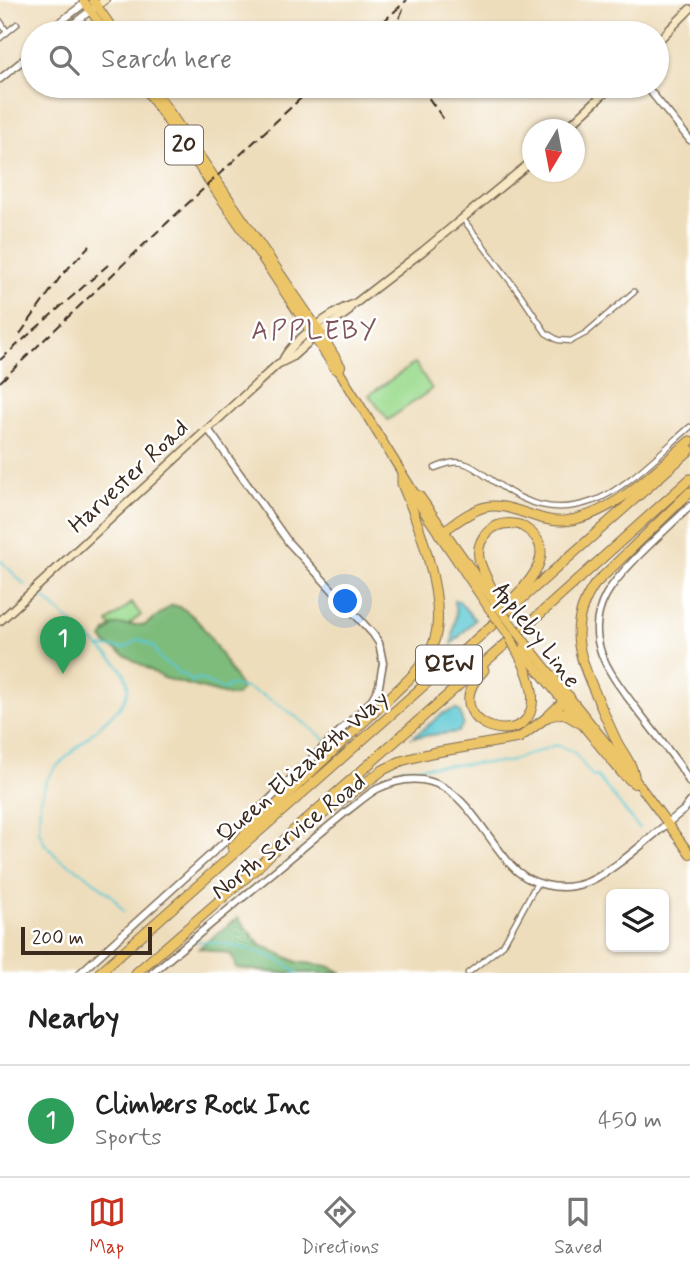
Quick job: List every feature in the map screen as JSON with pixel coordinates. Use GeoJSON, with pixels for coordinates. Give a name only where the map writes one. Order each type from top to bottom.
{"type":"FeatureCollection","features":[{"type":"Feature","properties":{"kind":"highway"},"geometry":{"type":"LineString","coordinates":[[441,532],[484,507],[499,506],[555,521],[590,514],[635,486],[690,441]]}},
{"type":"Feature","properties":{"kind":"highway","name":"Queen Elizabeth Way"},"geometry":{"type":"LineString","coordinates":[[99,973],[690,450]]}},
{"type":"Feature","properties":{"kind":"highway"},"geometry":{"type":"LineString","coordinates":[[206,878],[213,866],[409,680],[432,649],[439,619],[438,599],[402,484],[402,474]]}},
{"type":"Feature","properties":{"kind":"highway","name":"Queen Elizabeth Way"},"geometry":{"type":"LineString","coordinates":[[136,973],[258,867],[292,832],[690,478]]}},
{"type":"Feature","properties":{"kind":"highway"},"geometry":{"type":"LineString","coordinates":[[635,781],[634,772],[613,734],[584,669],[577,637],[579,620],[584,603],[595,584],[690,492]]}},
{"type":"Feature","properties":{"kind":"highway"},"geometry":{"type":"LineString","coordinates":[[459,655],[521,590],[538,566],[541,558],[540,544],[532,533],[520,525],[498,525],[488,531],[480,544],[481,567],[494,604]]}},
{"type":"Feature","properties":{"kind":"highway"},"geometry":{"type":"LineString","coordinates":[[509,635],[520,646],[531,683],[532,706],[526,718],[516,726],[504,730],[493,729],[483,724],[473,712],[470,697],[475,681],[550,605]]}},
{"type":"Feature","properties":{"kind":"highway"},"geometry":{"type":"LineString","coordinates":[[258,867],[294,835],[383,770],[418,756],[511,741],[526,734],[565,699]]}},
{"type":"Feature","properties":{"kind":"highway"},"geometry":{"type":"LineString","coordinates":[[546,718],[564,713],[580,723]]}},
{"type":"Feature","properties":{"kind":"main road"},"geometry":{"type":"LineString","coordinates":[[89,3],[105,0]]}},
{"type":"Feature","properties":{"kind":"main road"},"geometry":{"type":"LineString","coordinates":[[89,3],[99,21]]}},
{"type":"Feature","properties":{"kind":"main road"},"geometry":{"type":"LineString","coordinates":[[89,3],[105,21]]}},
{"type":"Feature","properties":{"kind":"main road"},"geometry":{"type":"LineString","coordinates":[[669,30],[690,9]]}},
{"type":"Feature","properties":{"kind":"main road","name":"Appleby Line"},"geometry":{"type":"LineString","coordinates":[[151,98],[341,367],[339,371],[402,474],[494,604],[520,646],[635,781],[690,854]]}},
{"type":"Feature","properties":{"kind":"main road","name":"Appleby Line"},"geometry":{"type":"LineString","coordinates":[[160,98],[316,334]]}},
{"type":"Feature","properties":{"kind":"main road"},"geometry":{"type":"LineString","coordinates":[[577,119],[599,98]]}},
{"type":"Feature","properties":{"kind":"main road","name":"Harvester Road"},"geometry":{"type":"LineString","coordinates":[[283,360],[286,352],[348,312],[351,306],[522,170]]}},
{"type":"Feature","properties":{"kind":"main road","name":"Harvester Road"},"geometry":{"type":"LineString","coordinates":[[0,621],[283,360],[292,357],[316,334]]}},
{"type":"Feature","properties":{"kind":"main road","name":"Appleby Line"},"geometry":{"type":"LineString","coordinates":[[494,604],[509,635]]}},
{"type":"Feature","properties":{"kind":"main road","name":"Appleby Line"},"geometry":{"type":"LineString","coordinates":[[565,699],[580,723],[623,775],[641,790]]}},
{"type":"Feature","properties":{"kind":"street"},"geometry":{"type":"LineString","coordinates":[[62,21],[89,3]]}},
{"type":"Feature","properties":{"kind":"street"},"geometry":{"type":"LineString","coordinates":[[0,21],[7,32]]}},
{"type":"Feature","properties":{"kind":"street"},"geometry":{"type":"LineString","coordinates":[[0,38],[17,24]]}},
{"type":"Feature","properties":{"kind":"street"},"geometry":{"type":"LineString","coordinates":[[0,79],[21,62]]}},
{"type":"Feature","properties":{"kind":"street"},"geometry":{"type":"LineString","coordinates":[[656,98],[690,140]]}},
{"type":"Feature","properties":{"kind":"street"},"geometry":{"type":"LineString","coordinates":[[462,218],[546,333],[558,340],[570,341],[586,333],[634,292]]}},
{"type":"Feature","properties":{"kind":"street"},"geometry":{"type":"LineString","coordinates":[[435,468],[449,463],[466,464],[515,497],[530,503],[575,507],[595,501],[621,485],[690,427]]}},
{"type":"Feature","properties":{"kind":"street"},"geometry":{"type":"LineString","coordinates":[[80,973],[321,751],[371,701],[381,677],[382,652],[373,634],[289,543],[208,429]]}},
{"type":"Feature","properties":{"kind":"street"},"geometry":{"type":"LineString","coordinates":[[690,506],[626,570],[606,594],[597,631],[606,667],[690,783]]}},
{"type":"Feature","properties":{"kind":"street","name":"North Service Road"},"geometry":{"type":"LineString","coordinates":[[152,973],[347,811],[371,793],[399,782],[421,781],[451,792],[472,811],[511,866],[526,877],[559,887],[586,883],[599,877],[684,810],[690,802]]}},
{"type":"Feature","properties":{"kind":"street"},"geometry":{"type":"LineString","coordinates":[[468,973],[503,945],[538,882]]}},
{"type":"Feature","properties":{"kind":"green space"},"geometry":{"type":"Polygon","coordinates":[[[415,363],[432,389],[388,420],[369,395],[415,363]]]}},
{"type":"Feature","properties":{"kind":"green space"},"geometry":{"type":"Polygon","coordinates":[[[132,603],[141,615],[110,639],[105,633],[111,627],[108,622],[132,603]]]}},
{"type":"Feature","properties":{"kind":"green space"},"geometry":{"type":"Polygon","coordinates":[[[172,605],[193,616],[212,639],[242,688],[237,695],[230,696],[164,678],[106,644],[102,638],[113,625],[145,625],[172,605]]]}},
{"type":"Feature","properties":{"kind":"green space"},"geometry":{"type":"Polygon","coordinates":[[[238,918],[259,944],[297,962],[328,966],[343,973],[279,973],[236,968],[231,954],[199,948],[238,918]]]}},
{"type":"Feature","properties":{"kind":"water"},"geometry":{"type":"Polygon","coordinates":[[[454,600],[459,601],[475,620],[452,644],[456,613],[454,600]]]}},
{"type":"Feature","properties":{"kind":"water"},"geometry":{"type":"Polygon","coordinates":[[[456,709],[460,712],[463,724],[458,732],[413,737],[444,713],[456,709]]]}},
{"type":"Feature","properties":{"kind":"waterway"},"geometry":{"type":"LineString","coordinates":[[0,560],[25,585]]}},
{"type":"Feature","properties":{"kind":"waterway"},"geometry":{"type":"LineString","coordinates":[[42,596],[99,647],[125,648],[139,639],[154,647],[164,662],[193,682],[197,678],[224,690],[229,685],[254,691],[280,705],[326,740]]}},
{"type":"Feature","properties":{"kind":"waterway"},"geometry":{"type":"LineString","coordinates":[[99,647],[120,667],[128,689],[119,708],[55,768],[46,781],[40,802],[39,831],[45,844],[59,859],[84,873],[113,897],[124,912]]}},
{"type":"Feature","properties":{"kind":"waterway"},"geometry":{"type":"LineString","coordinates":[[401,768],[507,762],[556,745],[573,751],[639,828]]}},
{"type":"Feature","properties":{"kind":"waterway"},"geometry":{"type":"LineString","coordinates":[[194,941],[219,943],[263,954],[297,973]]}},
{"type":"Feature","properties":{"kind":"railway"},"geometry":{"type":"LineString","coordinates":[[384,21],[407,0]]}},
{"type":"Feature","properties":{"kind":"railway"},"geometry":{"type":"LineString","coordinates":[[398,21],[404,7]]}},
{"type":"Feature","properties":{"kind":"railway"},"geometry":{"type":"LineString","coordinates":[[0,382],[301,98]]}},
{"type":"Feature","properties":{"kind":"railway"},"geometry":{"type":"LineString","coordinates":[[429,98],[445,121]]}},
{"type":"Feature","properties":{"kind":"railway"},"geometry":{"type":"LineString","coordinates":[[20,334],[61,276],[90,245]]}},
{"type":"Feature","properties":{"kind":"railway"},"geometry":{"type":"LineString","coordinates":[[0,360],[108,265]]}},
{"type":"Feature","properties":{"kind":"place","name":"Climbers Rock Inc"},"geometry":{"type":"Point","coordinates":[63,674]}},
{"type":"Feature","properties":{"kind":"district","name":"APPLEBY"},"geometry":{"type":"Point","coordinates":[315,332]}}]}
